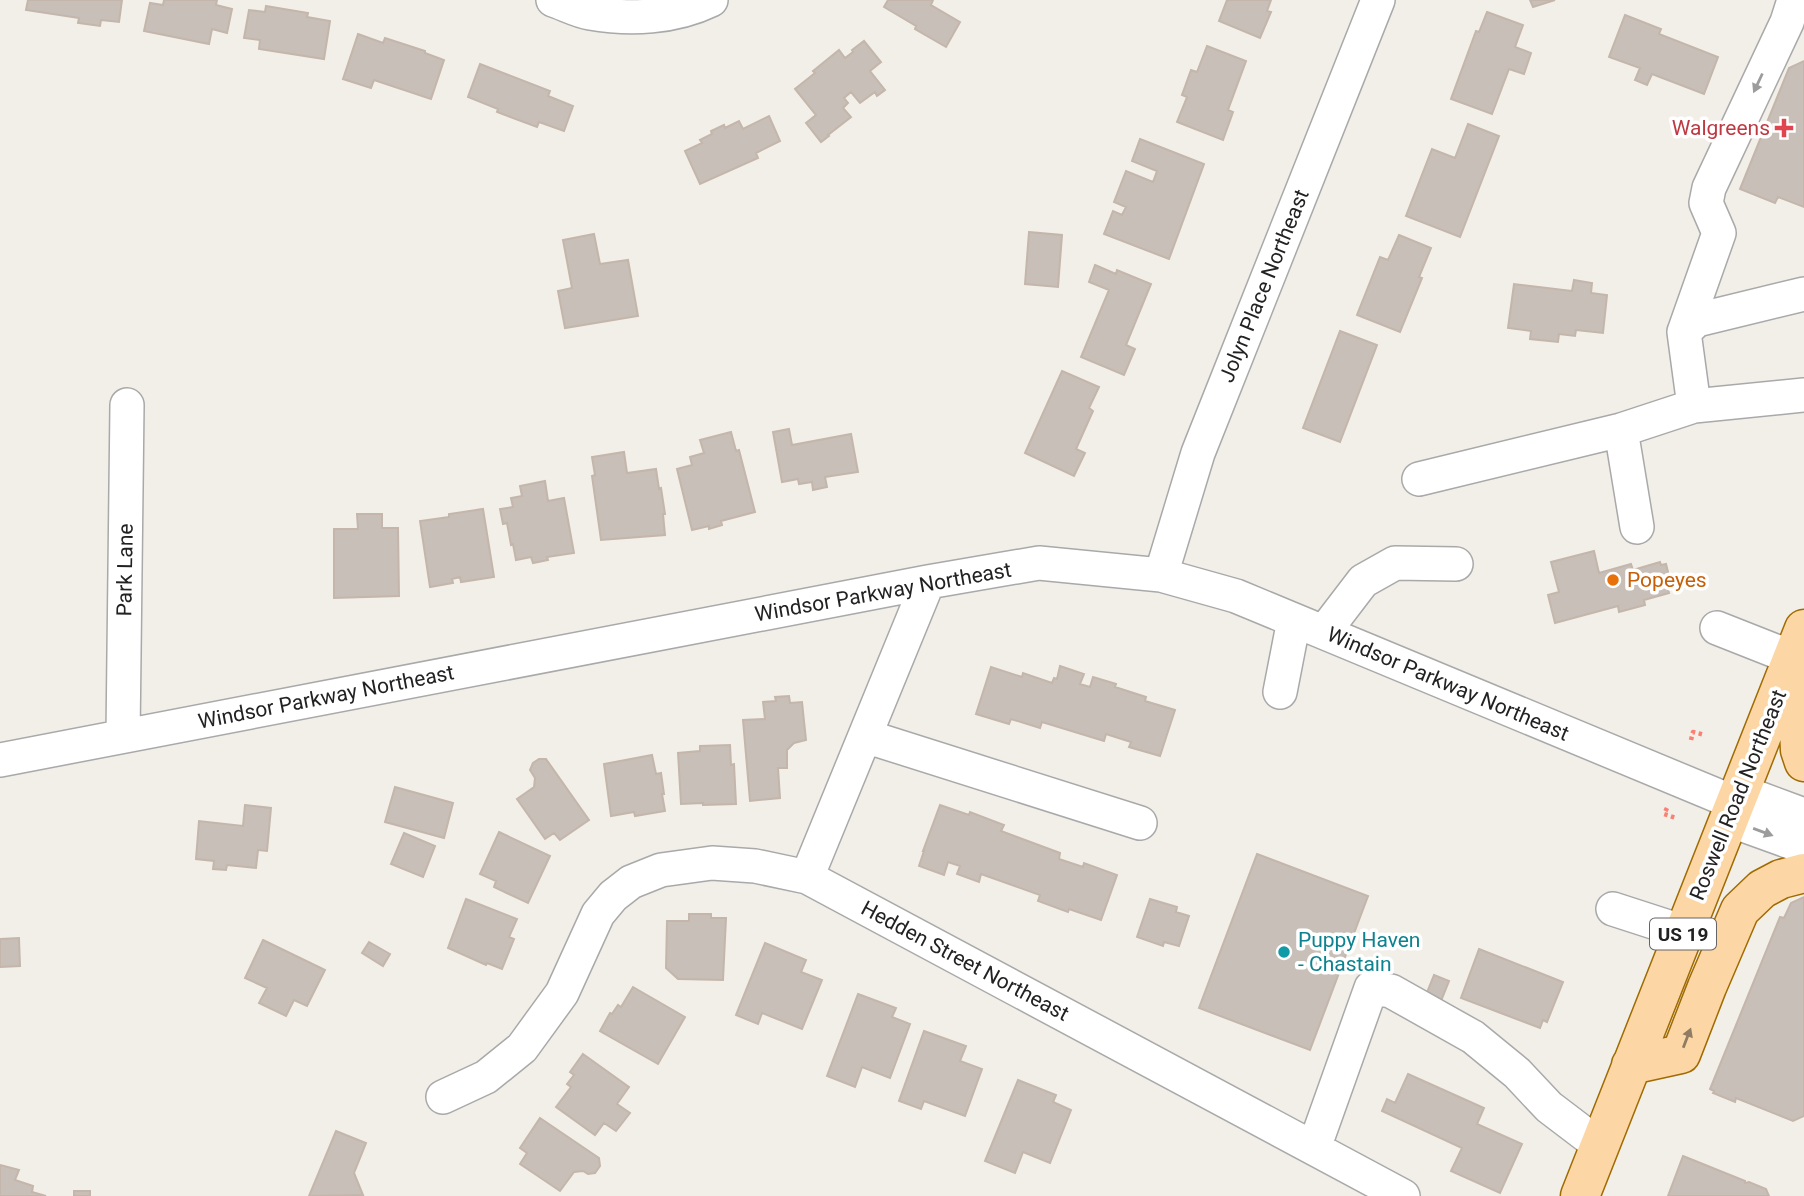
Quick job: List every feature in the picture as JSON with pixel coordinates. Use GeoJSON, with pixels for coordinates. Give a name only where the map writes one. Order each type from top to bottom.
{"type":"FeatureCollection","features":[{"type":"Feature","properties":{"kind":"main road","name":"Roswell Road Northeast"},"geometry":{"type":"LineString","coordinates":[[1580,1196],[1798,646]]}},
{"type":"Feature","properties":{"kind":"main road"},"geometry":{"type":"LineString","coordinates":[[1798,646],[1800,750],[1804,762]]}},
{"type":"Feature","properties":{"kind":"main road"},"geometry":{"type":"LineString","coordinates":[[1631,1065],[1681,1054],[1740,910],[1762,889],[1780,878],[1804,873]]}},
{"type":"Feature","properties":{"kind":"street"},"geometry":{"type":"LineString","coordinates":[[553,0],[588,13],[628,17],[666,14],[699,6],[711,0]]}},
{"type":"Feature","properties":{"kind":"street","name":"Jolyn Place Northeast"},"geometry":{"type":"LineString","coordinates":[[1161,575],[1198,453],[1378,0]]}},
{"type":"Feature","properties":{"kind":"street"},"geometry":{"type":"LineString","coordinates":[[1694,406],[1685,332],[1719,233],[1706,203],[1709,188],[1795,17]]}},
{"type":"Feature","properties":{"kind":"street"},"geometry":{"type":"LineString","coordinates":[[1685,332],[1698,320],[1804,294]]}},
{"type":"Feature","properties":{"kind":"street"},"geometry":{"type":"LineString","coordinates":[[1419,480],[1621,430],[1694,406],[1804,395]]}},
{"type":"Feature","properties":{"kind":"street"},"geometry":{"type":"LineString","coordinates":[[1771,398],[1804,417]]}},
{"type":"Feature","properties":{"kind":"street","name":"Park Lane"},"geometry":{"type":"LineString","coordinates":[[123,736],[127,405]]}},
{"type":"Feature","properties":{"kind":"street"},"geometry":{"type":"LineString","coordinates":[[1621,430],[1637,527]]}},
{"type":"Feature","properties":{"kind":"street","name":"Windsor Parkway Northeast"},"geometry":{"type":"LineString","coordinates":[[0,760],[1039,563],[1161,575],[1236,596],[1735,803]]}},
{"type":"Feature","properties":{"kind":"street"},"geometry":{"type":"LineString","coordinates":[[1280,692],[1309,626],[1363,581],[1395,563],[1457,564]]}},
{"type":"Feature","properties":{"kind":"street"},"geometry":{"type":"LineString","coordinates":[[807,877],[928,582]]}},
{"type":"Feature","properties":{"kind":"street"},"geometry":{"type":"LineString","coordinates":[[1717,628],[1798,646]]}},
{"type":"Feature","properties":{"kind":"street"},"geometry":{"type":"LineString","coordinates":[[865,736],[1140,823]]}},
{"type":"Feature","properties":{"kind":"street"},"geometry":{"type":"LineString","coordinates":[[1804,815],[1758,798],[1735,803],[1746,826],[1804,847]]}},
{"type":"Feature","properties":{"kind":"street","name":"Hedden Street Northeast"},"geometry":{"type":"LineString","coordinates":[[443,1097],[486,1077],[522,1048],[562,993],[598,914],[612,896],[631,882],[661,870],[712,863],[755,866],[807,877],[1403,1196]]}},
{"type":"Feature","properties":{"kind":"street"},"geometry":{"type":"LineString","coordinates":[[1613,909],[1684,932]]}},
{"type":"Feature","properties":{"kind":"street"},"geometry":{"type":"LineString","coordinates":[[1314,1148],[1371,988],[1391,991],[1473,1037],[1517,1073],[1549,1107],[1600,1145]]}},
{"type":"Feature","properties":{"kind":"path"},"geometry":{"type":"LineString","coordinates":[[1691,740],[1693,732],[1705,735]]}},
{"type":"Feature","properties":{"kind":"path"},"geometry":{"type":"LineString","coordinates":[[1667,808],[1664,814],[1676,818]]}},
{"type":"Feature","properties":{"kind":"building"},"geometry":{"type":"Polygon","coordinates":[[[28,0],[122,0],[119,22],[101,20],[100,26],[78,23],[79,18],[26,10],[28,0]]]}},
{"type":"Feature","properties":{"kind":"building"},"geometry":{"type":"Polygon","coordinates":[[[164,0],[217,0],[216,5],[232,9],[227,33],[212,29],[209,44],[144,31],[150,3],[163,5],[164,0]]]}},
{"type":"Feature","properties":{"kind":"building"},"geometry":{"type":"Polygon","coordinates":[[[888,0],[933,0],[931,5],[960,22],[946,47],[884,7],[888,0]]]}},
{"type":"Feature","properties":{"kind":"building"},"geometry":{"type":"Polygon","coordinates":[[[1227,0],[1271,0],[1267,11],[1271,12],[1260,38],[1219,21],[1227,0]]]}},
{"type":"Feature","properties":{"kind":"building"},"geometry":{"type":"Polygon","coordinates":[[[1530,0],[1555,0],[1533,7],[1530,0]]]}},
{"type":"Feature","properties":{"kind":"building"},"geometry":{"type":"Polygon","coordinates":[[[266,6],[308,13],[307,17],[330,21],[324,59],[259,49],[260,40],[244,38],[249,10],[265,12],[266,6]]]}},
{"type":"Feature","properties":{"kind":"building"},"geometry":{"type":"Polygon","coordinates":[[[1487,12],[1523,25],[1515,47],[1531,53],[1524,74],[1509,69],[1492,114],[1451,99],[1476,31],[1479,32],[1487,12]]]}},
{"type":"Feature","properties":{"kind":"building"},"geometry":{"type":"Polygon","coordinates":[[[1625,15],[1661,29],[1659,34],[1718,57],[1704,94],[1652,74],[1647,85],[1635,80],[1640,68],[1609,57],[1625,15]]]}},
{"type":"Feature","properties":{"kind":"building"},"geometry":{"type":"Polygon","coordinates":[[[358,34],[383,43],[385,38],[444,60],[431,99],[374,80],[371,88],[343,79],[358,34]]]}},
{"type":"Feature","properties":{"kind":"building"},"geometry":{"type":"Polygon","coordinates":[[[864,41],[881,62],[870,71],[885,90],[877,96],[875,92],[860,103],[851,92],[844,98],[848,103],[843,108],[851,117],[821,142],[806,123],[816,115],[795,89],[839,50],[845,58],[864,41]]]}},
{"type":"Feature","properties":{"kind":"building"},"geometry":{"type":"Polygon","coordinates":[[[1207,46],[1246,61],[1228,110],[1233,112],[1223,140],[1177,122],[1187,97],[1182,95],[1191,70],[1197,72],[1207,46]]]}},
{"type":"Feature","properties":{"kind":"building","name":"Walgreens"},"geometry":{"type":"Polygon","coordinates":[[[1804,61],[1804,207],[1778,197],[1775,203],[1740,189],[1789,68],[1804,61]]]}},
{"type":"Feature","properties":{"kind":"building"},"geometry":{"type":"Polygon","coordinates":[[[480,64],[550,91],[548,96],[573,106],[564,131],[539,122],[537,127],[497,112],[498,109],[468,97],[480,64]]]}},
{"type":"Feature","properties":{"kind":"building"},"geometry":{"type":"Polygon","coordinates":[[[769,116],[780,141],[756,153],[758,158],[700,184],[685,151],[702,143],[700,140],[712,134],[711,131],[724,125],[725,128],[739,121],[743,129],[769,116]]]}},
{"type":"Feature","properties":{"kind":"building"},"geometry":{"type":"Polygon","coordinates":[[[1468,124],[1499,136],[1460,237],[1406,216],[1432,149],[1455,158],[1468,124]]]}},
{"type":"Feature","properties":{"kind":"building"},"geometry":{"type":"Polygon","coordinates":[[[1140,139],[1204,164],[1169,259],[1104,234],[1113,211],[1122,215],[1126,207],[1114,202],[1126,171],[1153,182],[1157,171],[1132,161],[1140,139]]]}},
{"type":"Feature","properties":{"kind":"building"},"geometry":{"type":"Polygon","coordinates":[[[1029,232],[1062,235],[1058,287],[1025,284],[1029,232]]]}},
{"type":"Feature","properties":{"kind":"building"},"geometry":{"type":"Polygon","coordinates":[[[594,234],[600,264],[628,260],[638,316],[565,328],[558,291],[572,288],[563,240],[594,234]]]}},
{"type":"Feature","properties":{"kind":"building"},"geometry":{"type":"Polygon","coordinates":[[[1399,235],[1431,248],[1400,332],[1357,315],[1380,257],[1388,260],[1399,235]]]}},
{"type":"Feature","properties":{"kind":"building"},"geometry":{"type":"Polygon","coordinates":[[[1095,265],[1116,274],[1117,270],[1151,284],[1126,345],[1135,349],[1124,375],[1081,357],[1109,290],[1089,282],[1095,265]]]}},
{"type":"Feature","properties":{"kind":"building"},"geometry":{"type":"Polygon","coordinates":[[[1574,280],[1592,283],[1591,293],[1607,295],[1603,333],[1576,330],[1575,336],[1559,334],[1558,342],[1530,339],[1531,331],[1508,328],[1514,284],[1572,291],[1574,280]]]}},
{"type":"Feature","properties":{"kind":"building"},"geometry":{"type":"Polygon","coordinates":[[[1340,331],[1377,345],[1340,442],[1303,428],[1340,331]]]}},
{"type":"Feature","properties":{"kind":"building"},"geometry":{"type":"Polygon","coordinates":[[[1062,371],[1099,387],[1089,408],[1093,411],[1076,449],[1085,453],[1074,476],[1025,453],[1062,371]]]}},
{"type":"Feature","properties":{"kind":"building"},"geometry":{"type":"Polygon","coordinates":[[[789,429],[792,445],[851,434],[858,472],[825,477],[827,487],[813,490],[812,482],[799,484],[798,479],[782,482],[773,432],[789,429]]]}},
{"type":"Feature","properties":{"kind":"building"},"geometry":{"type":"Polygon","coordinates":[[[731,432],[736,451],[739,450],[755,512],[721,521],[722,525],[709,529],[709,526],[692,530],[677,469],[692,465],[690,457],[704,453],[700,440],[731,432]]]}},
{"type":"Feature","properties":{"kind":"building"},"geometry":{"type":"Polygon","coordinates":[[[624,452],[627,473],[656,469],[665,514],[665,535],[601,540],[592,457],[624,452]]]}},
{"type":"Feature","properties":{"kind":"building"},"geometry":{"type":"Polygon","coordinates":[[[545,481],[548,501],[564,498],[574,553],[547,557],[548,560],[533,563],[531,557],[516,560],[507,523],[503,524],[500,509],[513,507],[511,498],[522,496],[520,486],[545,481]]]}},
{"type":"Feature","properties":{"kind":"building"},"geometry":{"type":"Polygon","coordinates":[[[483,509],[494,577],[461,582],[460,577],[452,579],[453,583],[430,587],[420,521],[483,509]]]}},
{"type":"Feature","properties":{"kind":"building"},"geometry":{"type":"Polygon","coordinates":[[[357,514],[382,514],[382,528],[398,528],[399,596],[334,598],[334,529],[358,529],[357,514]]]}},
{"type":"Feature","properties":{"kind":"building","name":"Popeyes"},"geometry":{"type":"Polygon","coordinates":[[[1594,551],[1599,573],[1631,564],[1633,570],[1660,562],[1661,565],[1666,564],[1672,588],[1668,589],[1669,593],[1644,600],[1645,605],[1619,612],[1618,606],[1555,623],[1548,595],[1559,592],[1551,562],[1594,551]]]}},
{"type":"Feature","properties":{"kind":"building"},"geometry":{"type":"Polygon","coordinates":[[[1060,666],[1084,674],[1080,684],[1090,687],[1093,677],[1146,697],[1145,701],[1175,710],[1160,756],[1129,747],[1131,742],[1106,734],[1104,741],[1042,722],[1040,728],[1011,719],[1009,724],[976,714],[991,667],[1022,677],[1023,673],[1052,683],[1054,678],[1057,679],[1060,666]]]}},
{"type":"Feature","properties":{"kind":"building"},"geometry":{"type":"Polygon","coordinates":[[[789,696],[790,703],[802,702],[806,740],[794,743],[787,750],[787,768],[778,768],[780,798],[750,801],[743,720],[765,719],[763,702],[776,701],[775,697],[789,696]]]}},
{"type":"Feature","properties":{"kind":"building"},"geometry":{"type":"Polygon","coordinates":[[[730,745],[736,804],[681,804],[678,753],[700,751],[700,746],[730,745]]]}},
{"type":"Feature","properties":{"kind":"building"},"geometry":{"type":"Polygon","coordinates":[[[652,755],[656,774],[661,773],[665,811],[635,816],[634,812],[611,816],[604,764],[652,755]]]}},
{"type":"Feature","properties":{"kind":"building"},"geometry":{"type":"Polygon","coordinates":[[[546,759],[589,820],[560,840],[554,833],[545,839],[517,799],[534,787],[535,778],[530,770],[533,763],[546,759]]]}},
{"type":"Feature","properties":{"kind":"building"},"geometry":{"type":"Polygon","coordinates":[[[395,787],[453,803],[444,838],[385,822],[395,787]]]}},
{"type":"Feature","properties":{"kind":"building"},"geometry":{"type":"Polygon","coordinates":[[[245,805],[271,808],[267,851],[258,850],[256,868],[227,865],[226,870],[213,869],[214,861],[196,859],[199,821],[243,826],[245,805]]]}},
{"type":"Feature","properties":{"kind":"building"},"geometry":{"type":"Polygon","coordinates":[[[940,805],[969,815],[970,812],[1004,825],[1001,831],[1060,853],[1059,859],[1083,867],[1084,863],[1117,875],[1101,920],[1038,901],[1040,895],[981,874],[979,882],[957,874],[960,866],[948,862],[944,875],[919,866],[940,805]]]}},
{"type":"Feature","properties":{"kind":"building"},"geometry":{"type":"Polygon","coordinates":[[[499,832],[550,856],[528,903],[494,887],[496,881],[480,874],[499,832]]]}},
{"type":"Feature","properties":{"kind":"building"},"geometry":{"type":"Polygon","coordinates":[[[404,833],[435,846],[423,877],[391,864],[404,833]]]}},
{"type":"Feature","properties":{"kind":"building","name":"Puppy Haven - Chastain"},"geometry":{"type":"Polygon","coordinates":[[[1257,854],[1368,896],[1310,1050],[1199,1008],[1257,854]]]}},
{"type":"Feature","properties":{"kind":"building"},"geometry":{"type":"Polygon","coordinates":[[[1804,897],[1804,1116],[1793,1121],[1736,1098],[1735,1102],[1713,1093],[1710,1089],[1780,917],[1784,918],[1791,903],[1804,897]]]}},
{"type":"Feature","properties":{"kind":"building"},"geometry":{"type":"Polygon","coordinates":[[[466,899],[517,919],[509,937],[514,939],[502,969],[448,948],[466,899]]]}},
{"type":"Feature","properties":{"kind":"building"},"geometry":{"type":"Polygon","coordinates":[[[1150,899],[1177,907],[1176,912],[1189,916],[1179,946],[1164,942],[1163,946],[1137,937],[1150,899]]]}},
{"type":"Feature","properties":{"kind":"building"},"geometry":{"type":"Polygon","coordinates":[[[689,914],[711,914],[711,918],[726,918],[723,980],[678,979],[666,968],[667,921],[689,921],[689,914]]]}},
{"type":"Feature","properties":{"kind":"building"},"geometry":{"type":"Polygon","coordinates":[[[19,938],[20,966],[0,967],[0,939],[19,938]]]}},
{"type":"Feature","properties":{"kind":"building"},"geometry":{"type":"Polygon","coordinates":[[[263,940],[325,970],[307,1006],[294,1000],[286,1016],[259,1003],[267,988],[245,978],[263,940]]]}},
{"type":"Feature","properties":{"kind":"building"},"geometry":{"type":"Polygon","coordinates":[[[369,942],[390,954],[383,966],[362,953],[369,942]]]}},
{"type":"Feature","properties":{"kind":"building"},"geometry":{"type":"Polygon","coordinates":[[[765,943],[806,960],[801,972],[822,980],[802,1029],[762,1013],[758,1024],[736,1015],[765,943]]]}},
{"type":"Feature","properties":{"kind":"building"},"geometry":{"type":"Polygon","coordinates":[[[1479,949],[1563,982],[1547,1022],[1543,1020],[1540,1028],[1461,998],[1479,949]]]}},
{"type":"Feature","properties":{"kind":"building"},"geometry":{"type":"Polygon","coordinates":[[[1434,975],[1449,981],[1441,1001],[1426,995],[1434,975]]]}},
{"type":"Feature","properties":{"kind":"building"},"geometry":{"type":"Polygon","coordinates":[[[633,987],[685,1017],[658,1064],[600,1031],[610,1013],[612,1014],[618,1005],[621,1007],[633,987]]]}},
{"type":"Feature","properties":{"kind":"building"},"geometry":{"type":"Polygon","coordinates":[[[858,994],[896,1008],[892,1017],[910,1024],[890,1078],[862,1067],[855,1087],[827,1076],[858,994]]]}},
{"type":"Feature","properties":{"kind":"building"},"geometry":{"type":"Polygon","coordinates":[[[924,1031],[966,1046],[960,1061],[982,1069],[965,1116],[924,1101],[921,1109],[899,1101],[924,1031]]]}},
{"type":"Feature","properties":{"kind":"building"},"geometry":{"type":"Polygon","coordinates":[[[583,1054],[629,1087],[617,1104],[630,1113],[616,1131],[604,1123],[595,1135],[556,1107],[571,1087],[567,1084],[574,1075],[570,1072],[583,1054]]]}},
{"type":"Feature","properties":{"kind":"building"},"geometry":{"type":"Polygon","coordinates":[[[1408,1074],[1484,1108],[1477,1124],[1522,1144],[1500,1193],[1451,1171],[1462,1148],[1382,1111],[1387,1099],[1395,1103],[1408,1074]]]}},
{"type":"Feature","properties":{"kind":"building"},"geometry":{"type":"Polygon","coordinates":[[[1018,1080],[1056,1095],[1053,1102],[1071,1110],[1050,1163],[1023,1152],[1015,1173],[985,1161],[1018,1080]]]}},
{"type":"Feature","properties":{"kind":"building"},"geometry":{"type":"Polygon","coordinates":[[[540,1118],[599,1158],[600,1166],[595,1173],[574,1172],[560,1191],[520,1164],[527,1153],[520,1148],[540,1118]]]}},
{"type":"Feature","properties":{"kind":"building"},"geometry":{"type":"Polygon","coordinates":[[[336,1131],[366,1143],[354,1173],[363,1195],[309,1196],[336,1131]]]}},
{"type":"Feature","properties":{"kind":"building"},"geometry":{"type":"Polygon","coordinates":[[[1683,1156],[1745,1183],[1766,1189],[1769,1196],[1668,1196],[1683,1156]]]}},
{"type":"Feature","properties":{"kind":"building"},"geometry":{"type":"Polygon","coordinates":[[[0,1165],[19,1170],[15,1180],[33,1186],[32,1192],[46,1196],[0,1196],[0,1165]]]}},
{"type":"Feature","properties":{"kind":"building"},"geometry":{"type":"Polygon","coordinates":[[[74,1191],[90,1191],[90,1196],[74,1196],[74,1191]]]}},
{"type":"Feature","properties":{"kind":"place","name":"Walgreens"},"geometry":{"type":"Point","coordinates":[1784,128]}},
{"type":"Feature","properties":{"kind":"place","name":"Popeyes"},"geometry":{"type":"Point","coordinates":[1613,580]}},
{"type":"Feature","properties":{"kind":"place","name":"Puppy Haven - Chastain"},"geometry":{"type":"Point","coordinates":[1284,952]}}]}
